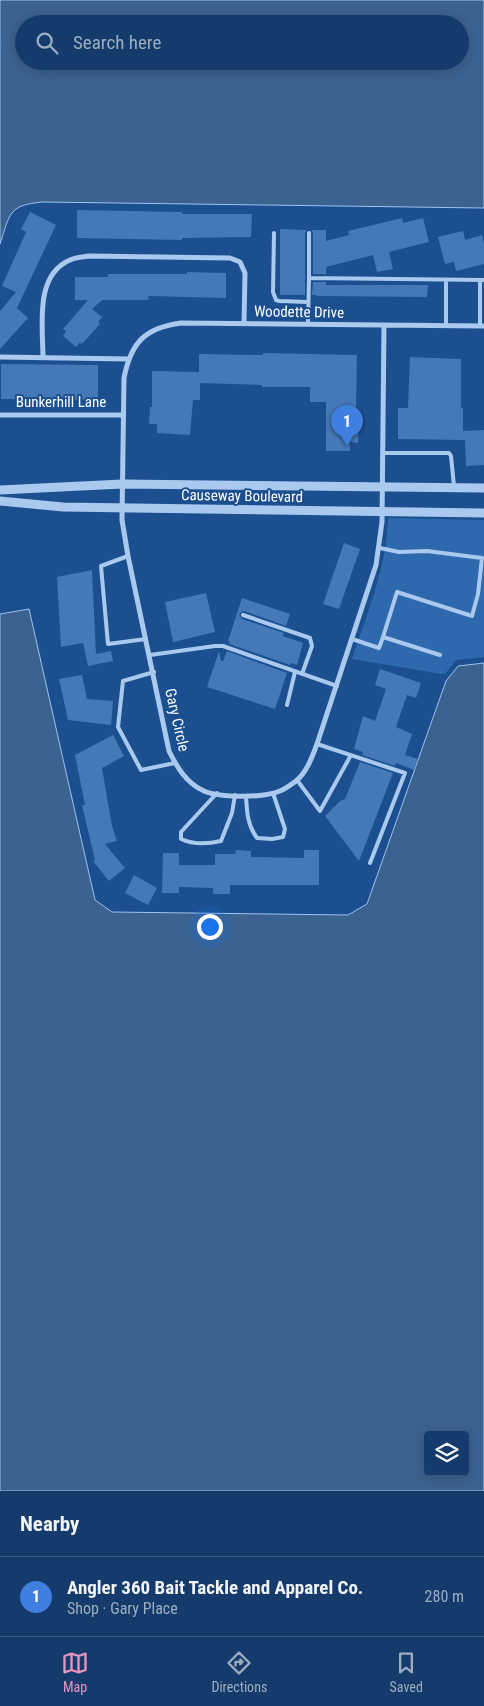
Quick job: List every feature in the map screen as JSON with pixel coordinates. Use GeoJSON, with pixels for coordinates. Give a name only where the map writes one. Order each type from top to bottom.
{"type":"FeatureCollection","features":[{"type":"Feature","properties":{"kind":"street"},"geometry":{"type":"LineString","coordinates":[[43,358],[46,286],[55,270],[70,260],[89,256],[230,258],[240,262],[245,273],[244,323]]}},
{"type":"Feature","properties":{"kind":"street","name":"Woodette Drive"},"geometry":{"type":"LineString","coordinates":[[128,359],[136,344],[149,332],[164,326],[181,323],[482,326]]}},
{"type":"Feature","properties":{"kind":"street","name":"Gary Circle"},"geometry":{"type":"LineString","coordinates":[[128,359],[124,378],[122,520],[170,751],[180,773],[204,791],[259,796],[280,792],[297,780],[305,771],[317,744],[337,686],[376,565],[380,548],[382,511],[384,326]]}},
{"type":"Feature","properties":{"kind":"street"},"geometry":{"type":"LineString","coordinates":[[0,357],[128,359]]}},
{"type":"Feature","properties":{"kind":"street","name":"Bunkerhill Lane"},"geometry":{"type":"LineString","coordinates":[[0,414],[123,415]]}},
{"type":"Feature","properties":{"kind":"street","name":"Causeway Boulevard"},"geometry":{"type":"LineString","coordinates":[[0,490],[122,484],[484,488]]}},
{"type":"Feature","properties":{"kind":"street","name":"Causeway Boulevard"},"geometry":{"type":"LineString","coordinates":[[0,500],[63,507],[484,513]]}},
{"type":"Feature","properties":{"kind":"lane"},"geometry":{"type":"LineString","coordinates":[[274,233],[273,292],[276,300],[280,302],[308,302]]}},
{"type":"Feature","properties":{"kind":"lane"},"geometry":{"type":"LineString","coordinates":[[308,324],[309,233]]}},
{"type":"Feature","properties":{"kind":"lane"},"geometry":{"type":"LineString","coordinates":[[309,278],[482,280],[482,326]]}},
{"type":"Feature","properties":{"kind":"lane"},"geometry":{"type":"LineString","coordinates":[[446,280],[446,326]]}},
{"type":"Feature","properties":{"kind":"lane"},"geometry":{"type":"LineString","coordinates":[[383,453],[449,453],[451,456],[454,488]]}},
{"type":"Feature","properties":{"kind":"lane"},"geometry":{"type":"LineString","coordinates":[[352,639],[379,648],[397,592],[472,616],[478,594],[482,558],[427,551],[399,552],[380,548]]}},
{"type":"Feature","properties":{"kind":"lane"},"geometry":{"type":"LineString","coordinates":[[128,556],[101,566],[108,644],[146,639]]}},
{"type":"Feature","properties":{"kind":"lane"},"geometry":{"type":"LineString","coordinates":[[244,615],[310,638],[312,646],[302,674]]}},
{"type":"Feature","properties":{"kind":"lane"},"geometry":{"type":"LineString","coordinates":[[383,637],[440,655]]}},
{"type":"Feature","properties":{"kind":"lane"},"geometry":{"type":"LineString","coordinates":[[150,655],[223,646],[337,686]]}},
{"type":"Feature","properties":{"kind":"lane"},"geometry":{"type":"LineString","coordinates":[[154,672],[123,680],[118,727],[141,770],[175,763]]}},
{"type":"Feature","properties":{"kind":"lane"},"geometry":{"type":"LineString","coordinates":[[286,705],[295,672]]}},
{"type":"Feature","properties":{"kind":"lane"},"geometry":{"type":"LineString","coordinates":[[317,744],[405,773],[370,863]]}},
{"type":"Feature","properties":{"kind":"lane"},"geometry":{"type":"LineString","coordinates":[[297,780],[320,811],[351,755]]}},
{"type":"Feature","properties":{"kind":"lane"},"geometry":{"type":"LineString","coordinates":[[217,793],[181,832],[181,839],[190,843],[221,841],[232,813],[235,795]]}},
{"type":"Feature","properties":{"kind":"lane"},"geometry":{"type":"LineString","coordinates":[[246,795],[248,823],[251,830],[257,838],[272,839],[283,837],[285,830],[273,793]]}},
{"type":"Feature","properties":{"kind":"shaded area"},"geometry":{"type":"Polygon","coordinates":[[[0,0],[484,0],[484,208],[43,202],[32,203],[17,209],[12,213],[0,244],[0,0]]]}},
{"type":"Feature","properties":{"kind":"shaded area"},"geometry":{"type":"Polygon","coordinates":[[[388,518],[484,520],[484,657],[456,660],[445,674],[352,659],[380,572],[387,536],[388,518]]]}},
{"type":"Feature","properties":{"kind":"shaded area"},"geometry":{"type":"Polygon","coordinates":[[[29,609],[95,900],[112,912],[348,915],[367,904],[446,681],[458,666],[484,663],[484,1491],[0,1491],[0,614],[29,609]]]}},
{"type":"Feature","properties":{"kind":"building"},"geometry":{"type":"Polygon","coordinates":[[[77,210],[182,212],[182,214],[252,214],[251,237],[182,238],[182,240],[77,238],[77,210]]]}},
{"type":"Feature","properties":{"kind":"building"},"geometry":{"type":"Polygon","coordinates":[[[30,212],[56,225],[17,308],[28,318],[0,349],[0,311],[16,292],[2,286],[26,232],[21,229],[30,212]]]}},
{"type":"Feature","properties":{"kind":"building"},"geometry":{"type":"Polygon","coordinates":[[[402,218],[403,223],[423,218],[429,242],[389,252],[393,269],[377,272],[373,255],[326,267],[326,274],[313,274],[313,233],[311,230],[326,230],[326,241],[349,235],[348,231],[402,218]]]}},
{"type":"Feature","properties":{"kind":"building"},"geometry":{"type":"Polygon","coordinates":[[[280,229],[307,230],[305,233],[305,295],[280,295],[280,229]]]}},
{"type":"Feature","properties":{"kind":"building"},"geometry":{"type":"Polygon","coordinates":[[[463,231],[465,240],[482,235],[484,264],[456,271],[454,262],[445,264],[438,237],[463,231]]]}},
{"type":"Feature","properties":{"kind":"building"},"geometry":{"type":"Polygon","coordinates":[[[187,272],[226,273],[226,298],[149,296],[148,300],[102,300],[92,309],[102,317],[98,322],[100,324],[82,344],[80,342],[76,347],[63,336],[66,331],[63,329],[88,300],[75,300],[75,277],[108,277],[108,274],[187,274],[187,272]]]}},
{"type":"Feature","properties":{"kind":"building"},"geometry":{"type":"Polygon","coordinates":[[[313,282],[326,282],[326,285],[428,285],[427,297],[316,296],[312,295],[313,282]]]}},
{"type":"Feature","properties":{"kind":"building"},"geometry":{"type":"Polygon","coordinates":[[[263,353],[357,355],[356,409],[359,409],[358,443],[350,442],[350,451],[326,451],[326,402],[310,402],[310,387],[262,387],[262,385],[200,383],[200,400],[193,400],[190,435],[157,433],[157,424],[149,424],[150,407],[152,407],[152,371],[199,372],[199,354],[263,355],[263,353]]]}},
{"type":"Feature","properties":{"kind":"building"},"geometry":{"type":"Polygon","coordinates":[[[410,357],[461,359],[463,431],[484,430],[484,465],[466,466],[465,440],[398,439],[398,408],[408,408],[410,357]]]}},
{"type":"Feature","properties":{"kind":"building"},"geometry":{"type":"Polygon","coordinates":[[[1,364],[98,365],[98,400],[1,399],[1,364]]]}},
{"type":"Feature","properties":{"kind":"building"},"geometry":{"type":"Polygon","coordinates":[[[344,543],[360,549],[339,609],[323,604],[344,543]]]}},
{"type":"Feature","properties":{"kind":"building"},"geometry":{"type":"Polygon","coordinates":[[[92,570],[96,654],[111,651],[113,661],[88,666],[83,643],[61,647],[57,577],[92,570]]]}},
{"type":"Feature","properties":{"kind":"building"},"geometry":{"type":"Polygon","coordinates":[[[206,593],[215,632],[173,642],[165,602],[206,593]]]}},
{"type":"Feature","properties":{"kind":"building"},"geometry":{"type":"Polygon","coordinates":[[[242,598],[290,614],[286,626],[244,611],[239,615],[242,619],[284,633],[283,636],[303,643],[297,665],[291,663],[290,665],[229,644],[230,642],[228,641],[242,598]]]}},
{"type":"Feature","properties":{"kind":"building"},"geometry":{"type":"Polygon","coordinates":[[[219,651],[221,661],[223,661],[227,651],[287,673],[275,709],[207,687],[219,651]]]}},
{"type":"Feature","properties":{"kind":"building"},"geometry":{"type":"Polygon","coordinates":[[[380,669],[421,683],[416,698],[407,695],[396,727],[412,734],[405,755],[418,759],[414,770],[396,763],[395,766],[362,755],[363,752],[354,749],[363,716],[375,721],[386,689],[375,685],[380,669]]]}},
{"type":"Feature","properties":{"kind":"building"},"geometry":{"type":"Polygon","coordinates":[[[82,675],[87,699],[113,701],[111,725],[68,720],[59,679],[82,675]]]}},
{"type":"Feature","properties":{"kind":"building"},"geometry":{"type":"Polygon","coordinates":[[[113,735],[124,756],[102,768],[112,826],[117,841],[105,844],[125,868],[109,881],[93,861],[95,860],[82,805],[85,805],[75,755],[113,735]]]}},
{"type":"Feature","properties":{"kind":"building"},"geometry":{"type":"Polygon","coordinates":[[[360,762],[393,773],[359,861],[325,816],[340,801],[345,799],[360,762]]]}},
{"type":"Feature","properties":{"kind":"building"},"geometry":{"type":"Polygon","coordinates":[[[236,850],[251,851],[251,857],[304,858],[304,850],[319,850],[319,885],[230,885],[230,894],[213,894],[213,888],[179,887],[179,893],[162,893],[163,853],[179,853],[179,865],[215,865],[215,854],[235,854],[236,850]]]}},
{"type":"Feature","properties":{"kind":"building"},"geometry":{"type":"Polygon","coordinates":[[[134,875],[157,888],[148,905],[125,893],[134,875]]]}},
{"type":"Feature","properties":{"kind":"place","name":"Angler 360 Bait Tackle and Apparel Co."},"geometry":{"type":"Point","coordinates":[347,446]}}]}
